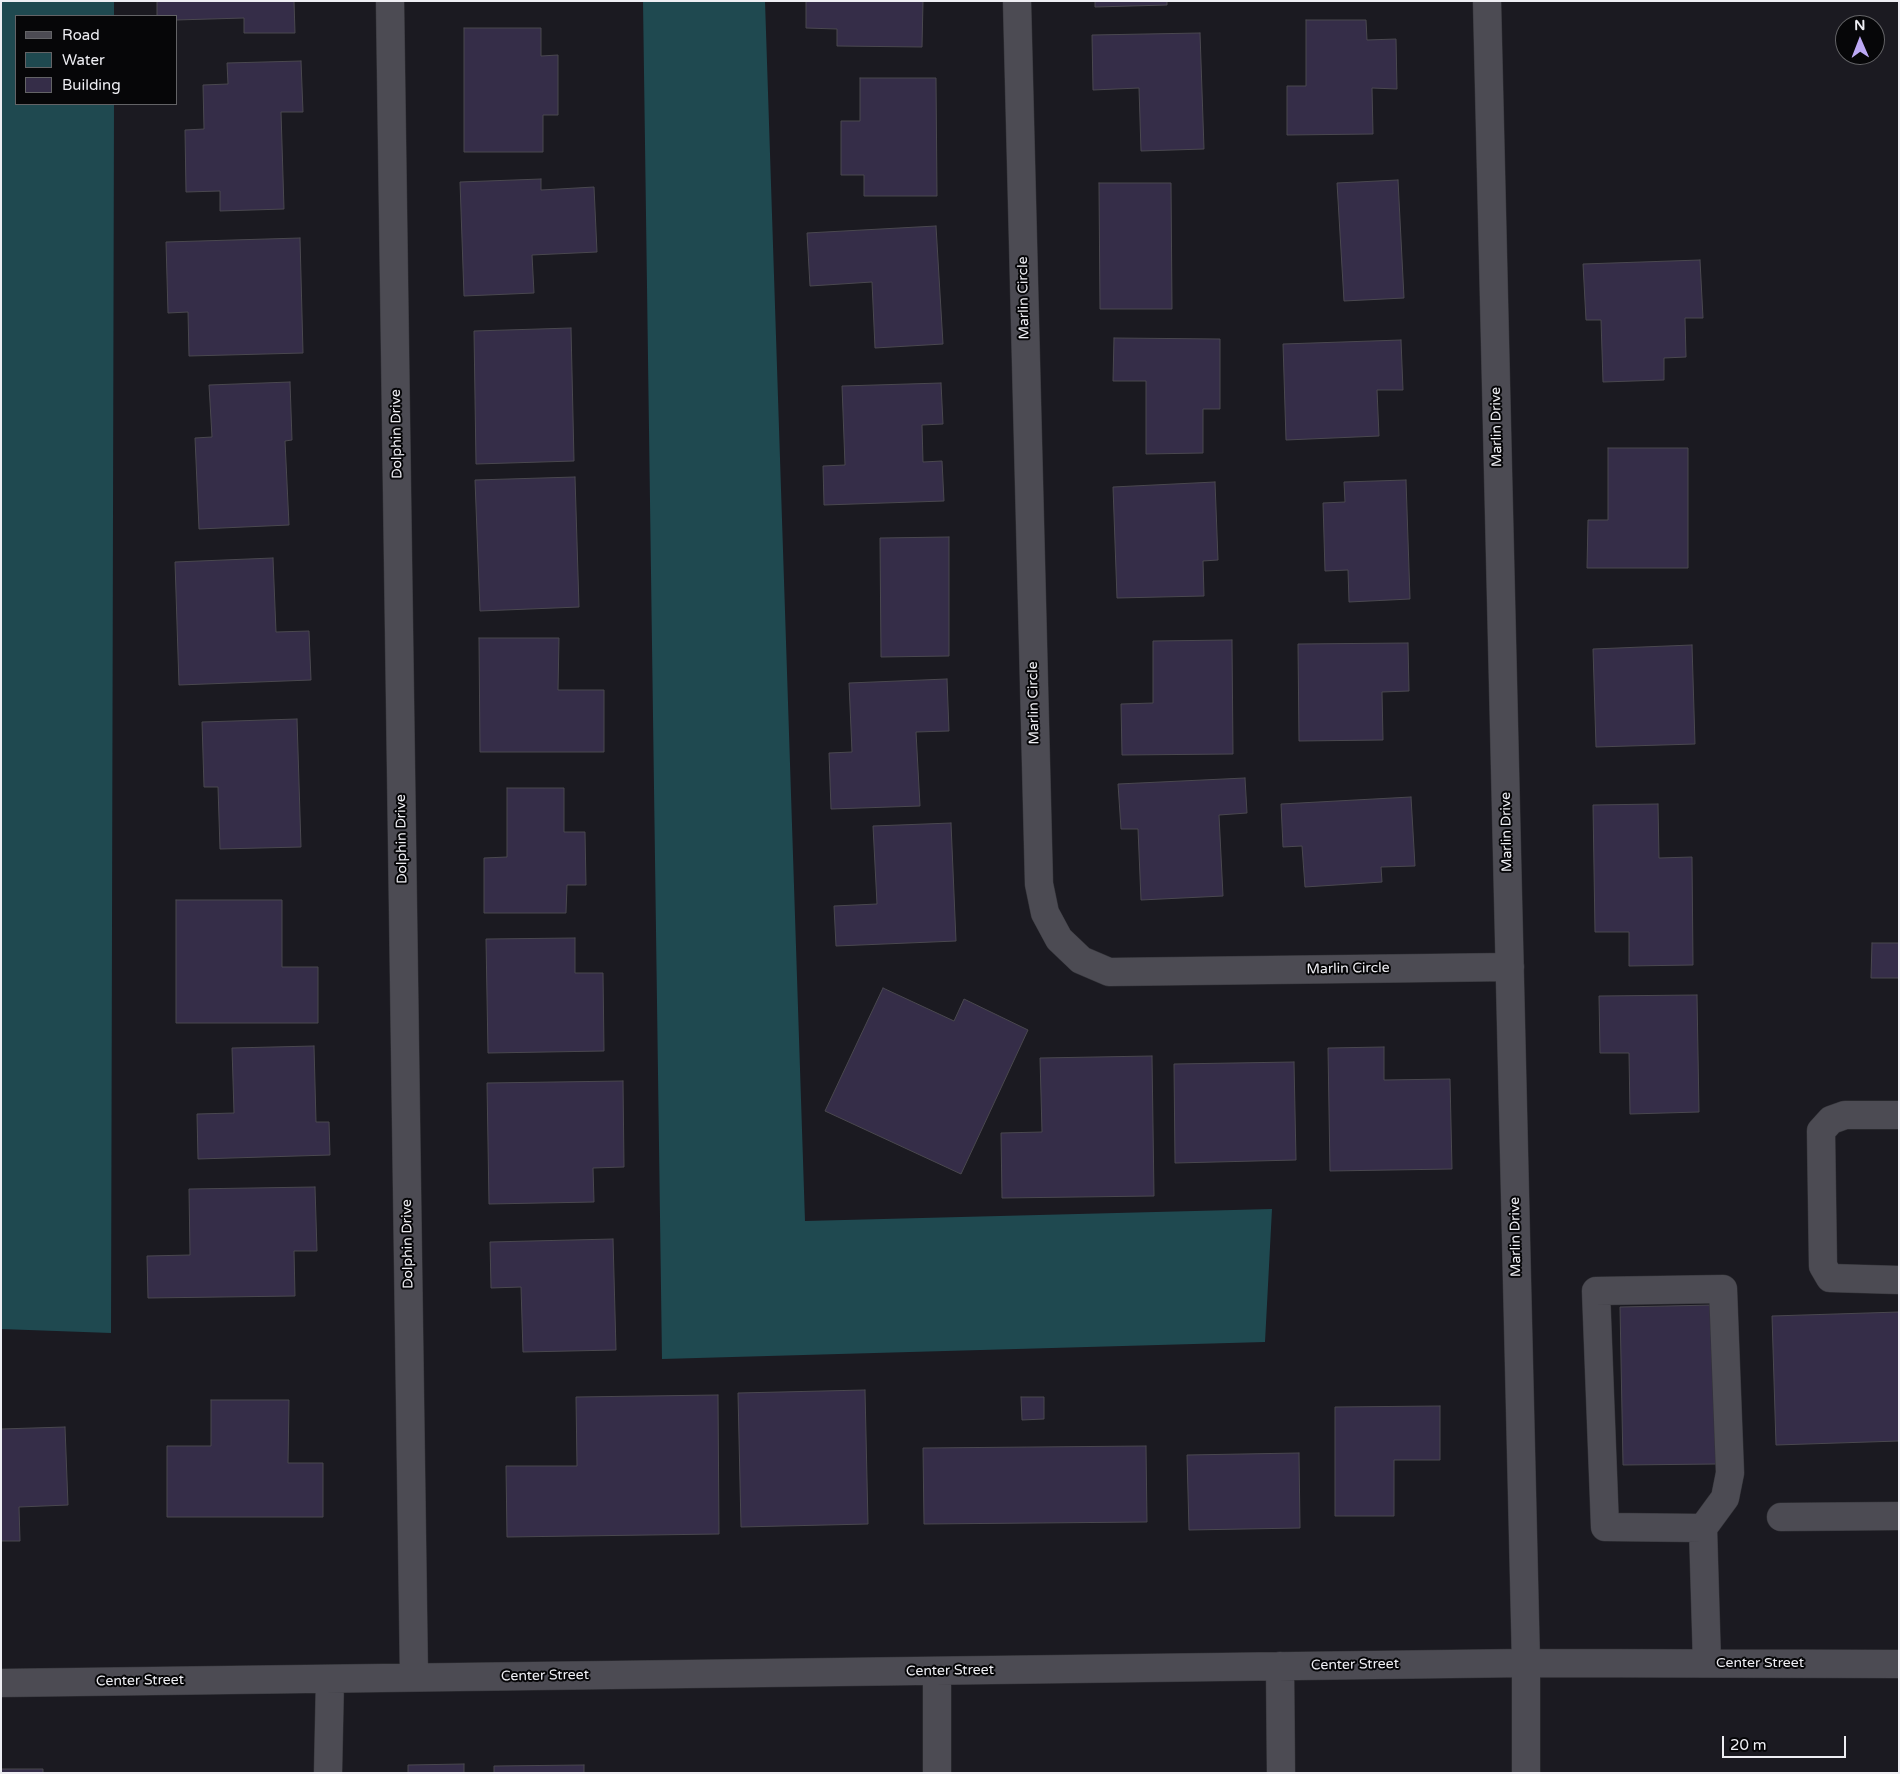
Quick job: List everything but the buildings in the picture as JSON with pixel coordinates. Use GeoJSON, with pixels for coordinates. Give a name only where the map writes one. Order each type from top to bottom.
{"type":"FeatureCollection","features":[{"type":"Feature","properties":{"kind":"street","name":"Dolphin Drive"},"geometry":{"type":"LineString","coordinates":[[390,1],[414,1677]]}},
{"type":"Feature","properties":{"kind":"street","name":"Marlin Circle"},"geometry":{"type":"LineString","coordinates":[[1016,1],[1039,884],[1045,913],[1059,940],[1081,960],[1109,972],[1510,966]]}},
{"type":"Feature","properties":{"kind":"street","name":"Marlin Drive"},"geometry":{"type":"LineString","coordinates":[[1487,1],[1526,1663],[1526,1773]]}},
{"type":"Feature","properties":{"kind":"street"},"geometry":{"type":"LineString","coordinates":[[1899,1115],[1845,1115],[1831,1120],[1820,1131],[1824,1266],[1830,1278],[1899,1280]]}},
{"type":"Feature","properties":{"kind":"street"},"geometry":{"type":"LineString","coordinates":[[1703,1528],[1605,1527],[1596,1291],[1723,1289],[1730,1473],[1724,1498],[1703,1528],[1706,1663]]}},
{"type":"Feature","properties":{"kind":"street"},"geometry":{"type":"LineString","coordinates":[[1781,1517],[1899,1516]]}},
{"type":"Feature","properties":{"kind":"street","name":"Center Street"},"geometry":{"type":"LineString","coordinates":[[1,1683],[1526,1663],[1899,1664]]}},
{"type":"Feature","properties":{"kind":"street"},"geometry":{"type":"LineString","coordinates":[[1280,1666],[1281,1773]]}},
{"type":"Feature","properties":{"kind":"street"},"geometry":{"type":"LineString","coordinates":[[937,1671],[937,1773]]}},
{"type":"Feature","properties":{"kind":"street"},"geometry":{"type":"LineString","coordinates":[[328,1773],[330,1679]]}},
{"type":"Feature","properties":{"kind":"water"},"geometry":{"type":"Polygon","coordinates":[[[1,1],[114,1],[114,15],[15,15],[15,105],[114,105],[111,1333],[1,1329],[1,1]]]}},
{"type":"Feature","properties":{"kind":"water"},"geometry":{"type":"Polygon","coordinates":[[[643,1],[765,1],[805,1221],[1272,1209],[1265,1342],[662,1359],[643,1]]]}}]}
